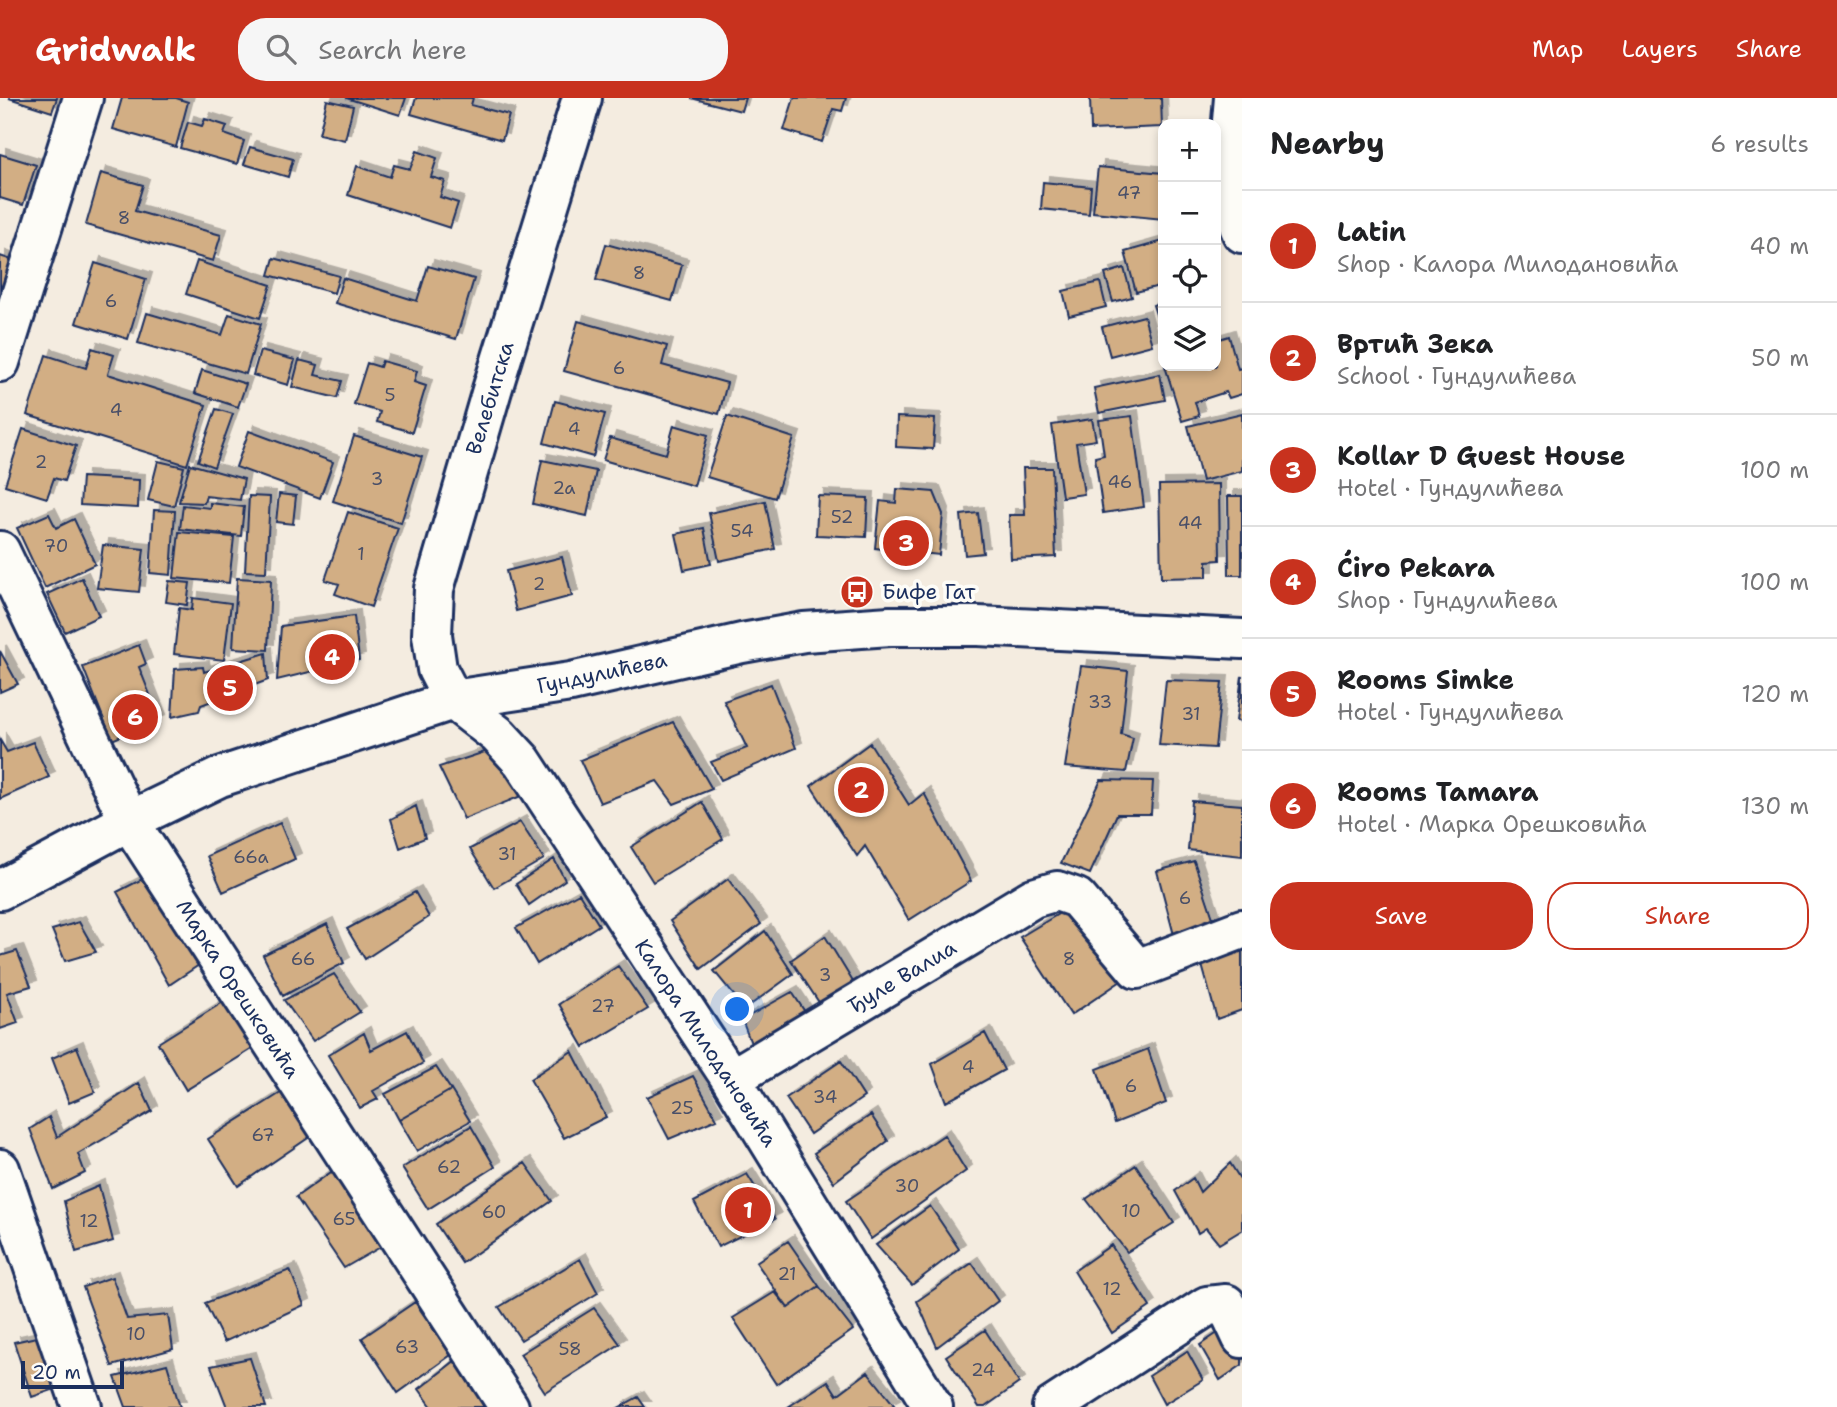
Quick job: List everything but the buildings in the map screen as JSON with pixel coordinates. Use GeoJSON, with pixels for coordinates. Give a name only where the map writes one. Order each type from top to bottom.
{"type":"FeatureCollection","features":[{"type":"Feature","properties":{"kind":"street"},"geometry":{"type":"LineString","coordinates":[[0,362],[83,98]]}},
{"type":"Feature","properties":{"kind":"street","name":"Велебитска"},"geometry":{"type":"LineString","coordinates":[[453,699],[437,669],[432,635],[434,589],[582,98]]}},
{"type":"Feature","properties":{"kind":"street"},"geometry":{"type":"LineString","coordinates":[[1234,98],[1230,144],[1242,233]]}},
{"type":"Feature","properties":{"kind":"street","name":"Марка Орешковића"},"geometry":{"type":"LineString","coordinates":[[0,551],[129,821],[509,1407]]}},
{"type":"Feature","properties":{"kind":"street","name":"Гундулићева"},"geometry":{"type":"LineString","coordinates":[[0,890],[129,821],[219,777],[453,699],[571,682],[742,643],[804,632],[890,626],[978,626],[1242,639]]}},
{"type":"Feature","properties":{"kind":"street","name":"Калора Милодановића"},"geometry":{"type":"LineString","coordinates":[[453,699],[498,735],[522,761],[731,1079],[933,1407]]}},
{"type":"Feature","properties":{"kind":"street","name":"Ђуле Валиа"},"geometry":{"type":"LineString","coordinates":[[731,1079],[1034,898],[1057,891],[1077,898],[1137,969],[1242,929]]}},
{"type":"Feature","properties":{"kind":"street"},"geometry":{"type":"LineString","coordinates":[[0,1169],[82,1407]]}},
{"type":"Feature","properties":{"kind":"street"},"geometry":{"type":"LineString","coordinates":[[1052,1407],[1207,1306],[1226,1304],[1242,1338]]}},
{"type":"Feature","properties":{"kind":"place","name":"Kollar D Guest House"},"geometry":{"type":"Point","coordinates":[906,543]}},
{"type":"Feature","properties":{"kind":"place","name":"Бифе Гат"},"geometry":{"type":"Point","coordinates":[857,592]}},
{"type":"Feature","properties":{"kind":"place","name":"Ćiro Pekara"},"geometry":{"type":"Point","coordinates":[332,657]}},
{"type":"Feature","properties":{"kind":"place","name":"Rooms Simke"},"geometry":{"type":"Point","coordinates":[230,688]}},
{"type":"Feature","properties":{"kind":"place","name":"Rooms Tamara"},"geometry":{"type":"Point","coordinates":[135,717]}},
{"type":"Feature","properties":{"kind":"place","name":"Вртић Зека"},"geometry":{"type":"Point","coordinates":[861,790]}},
{"type":"Feature","properties":{"kind":"place","name":"Latin"},"geometry":{"type":"Point","coordinates":[748,1210]}}]}
